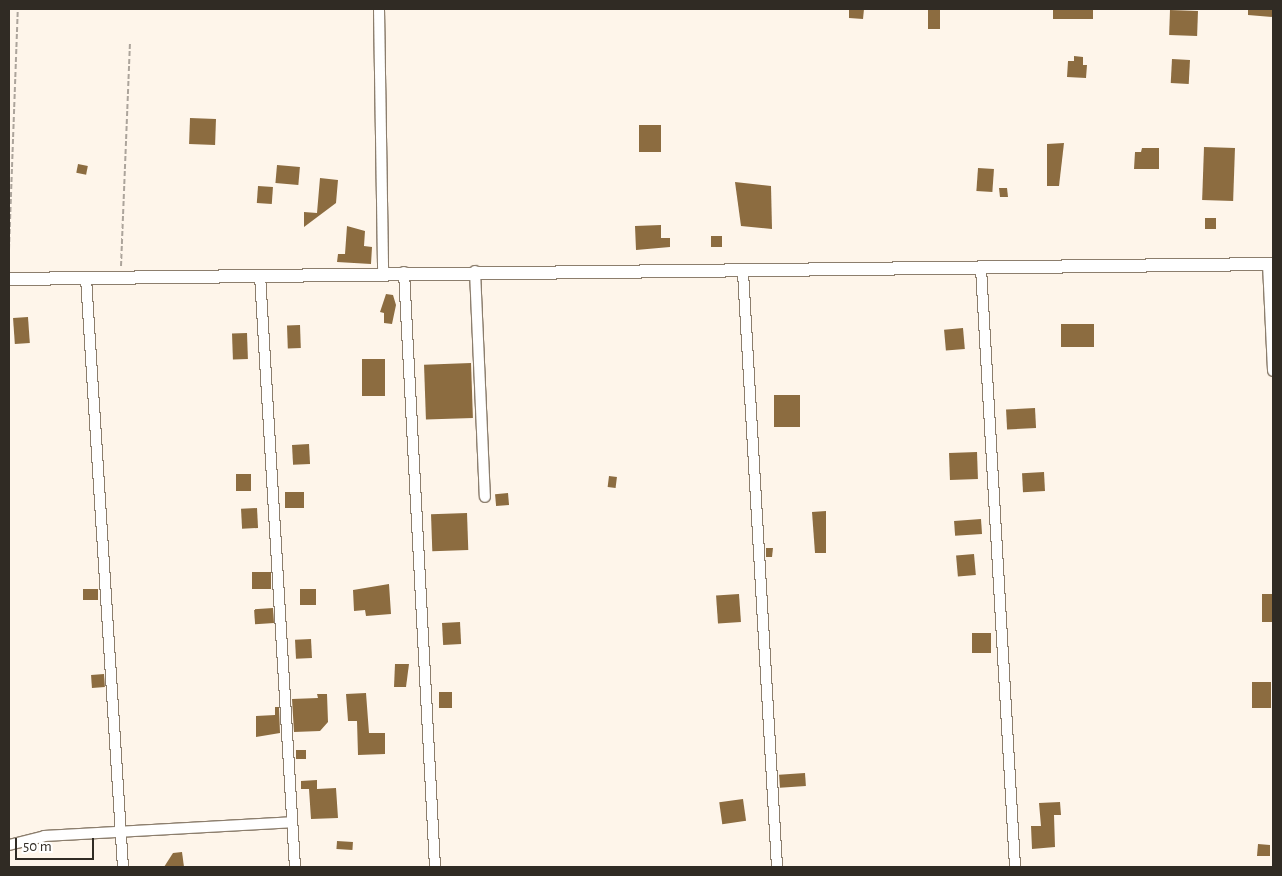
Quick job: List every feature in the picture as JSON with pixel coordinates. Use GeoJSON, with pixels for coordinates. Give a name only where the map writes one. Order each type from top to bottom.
{"type":"FeatureCollection","features":[{"type":"Feature","properties":{"kind":"street"},"geometry":{"type":"LineString","coordinates":[[380,9],[382,273]]}},
{"type":"Feature","properties":{"kind":"street"},"geometry":{"type":"LineString","coordinates":[[9,279],[475,271],[743,272],[1270,264],[1273,372]]}},
{"type":"Feature","properties":{"kind":"street"},"geometry":{"type":"LineString","coordinates":[[981,268],[1016,867]]}},
{"type":"Feature","properties":{"kind":"street"},"geometry":{"type":"LineString","coordinates":[[475,271],[485,497]]}},
{"type":"Feature","properties":{"kind":"street"},"geometry":{"type":"LineString","coordinates":[[404,272],[435,867]]}},
{"type":"Feature","properties":{"kind":"street"},"geometry":{"type":"LineString","coordinates":[[743,272],[777,867]]}},
{"type":"Feature","properties":{"kind":"street"},"geometry":{"type":"LineString","coordinates":[[260,275],[295,867]]}},
{"type":"Feature","properties":{"kind":"street"},"geometry":{"type":"LineString","coordinates":[[86,278],[123,867]]}},
{"type":"Feature","properties":{"kind":"street"},"geometry":{"type":"LineString","coordinates":[[9,845],[44,836],[292,822]]}},
{"type":"Feature","properties":{"kind":"path"},"geometry":{"type":"LineString","coordinates":[[9,249],[18,9]]}},
{"type":"Feature","properties":{"kind":"path"},"geometry":{"type":"LineString","coordinates":[[120,277],[130,43]]}},
{"type":"Feature","properties":{"kind":"building"},"geometry":{"type":"Polygon","coordinates":[[[849,9],[864,9],[863,19],[849,18],[849,9]]]}},
{"type":"Feature","properties":{"kind":"building"},"geometry":{"type":"Polygon","coordinates":[[[928,9],[940,9],[940,29],[928,29],[928,9]]]}},
{"type":"Feature","properties":{"kind":"building"},"geometry":{"type":"Polygon","coordinates":[[[1053,9],[1093,9],[1093,19],[1053,19],[1053,9]]]}},
{"type":"Feature","properties":{"kind":"building"},"geometry":{"type":"Polygon","coordinates":[[[1248,9],[1273,9],[1273,17],[1248,15],[1248,9]]]}},
{"type":"Feature","properties":{"kind":"building"},"geometry":{"type":"Polygon","coordinates":[[[1170,10],[1198,11],[1197,36],[1169,35],[1170,10]]]}},
{"type":"Feature","properties":{"kind":"building"},"geometry":{"type":"Polygon","coordinates":[[[1074,56],[1083,57],[1083,65],[1087,65],[1086,78],[1067,77],[1068,61],[1074,61],[1074,56]]]}},
{"type":"Feature","properties":{"kind":"building"},"geometry":{"type":"Polygon","coordinates":[[[1172,59],[1190,60],[1189,84],[1171,83],[1172,59]]]}},
{"type":"Feature","properties":{"kind":"building"},"geometry":{"type":"Polygon","coordinates":[[[190,118],[216,119],[215,145],[189,144],[190,118]]]}},
{"type":"Feature","properties":{"kind":"building"},"geometry":{"type":"Polygon","coordinates":[[[639,125],[661,125],[661,152],[639,152],[639,125]]]}},
{"type":"Feature","properties":{"kind":"building"},"geometry":{"type":"Polygon","coordinates":[[[1064,143],[1059,186],[1047,186],[1047,144],[1064,143]]]}},
{"type":"Feature","properties":{"kind":"building"},"geometry":{"type":"Polygon","coordinates":[[[1204,147],[1235,148],[1233,201],[1202,200],[1204,147]]]}},
{"type":"Feature","properties":{"kind":"building"},"geometry":{"type":"Polygon","coordinates":[[[1142,148],[1159,148],[1159,169],[1134,169],[1135,152],[1141,152],[1142,148]]]}},
{"type":"Feature","properties":{"kind":"building"},"geometry":{"type":"Polygon","coordinates":[[[78,164],[88,166],[86,175],[76,173],[78,164]]]}},
{"type":"Feature","properties":{"kind":"building"},"geometry":{"type":"Polygon","coordinates":[[[277,165],[300,167],[298,185],[275,183],[277,165]]]}},
{"type":"Feature","properties":{"kind":"building"},"geometry":{"type":"Polygon","coordinates":[[[978,168],[994,169],[992,192],[976,191],[978,168]]]}},
{"type":"Feature","properties":{"kind":"building"},"geometry":{"type":"Polygon","coordinates":[[[320,178],[338,180],[336,203],[304,227],[304,212],[317,213],[320,178]]]}},
{"type":"Feature","properties":{"kind":"building"},"geometry":{"type":"Polygon","coordinates":[[[735,182],[771,186],[772,229],[741,226],[735,182]]]}},
{"type":"Feature","properties":{"kind":"building"},"geometry":{"type":"Polygon","coordinates":[[[258,186],[273,187],[272,204],[257,203],[258,186]]]}},
{"type":"Feature","properties":{"kind":"building"},"geometry":{"type":"Polygon","coordinates":[[[999,188],[1007,188],[1008,197],[1000,197],[999,188]]]}},
{"type":"Feature","properties":{"kind":"building"},"geometry":{"type":"Polygon","coordinates":[[[1205,218],[1216,218],[1216,229],[1205,229],[1205,218]]]}},
{"type":"Feature","properties":{"kind":"building"},"geometry":{"type":"Polygon","coordinates":[[[661,225],[661,238],[670,238],[670,247],[636,250],[635,226],[661,225]]]}},
{"type":"Feature","properties":{"kind":"building"},"geometry":{"type":"Polygon","coordinates":[[[347,226],[365,231],[364,246],[372,247],[371,264],[337,262],[338,254],[345,254],[347,226]]]}},
{"type":"Feature","properties":{"kind":"building"},"geometry":{"type":"Polygon","coordinates":[[[711,236],[722,236],[722,247],[711,247],[711,236]]]}},
{"type":"Feature","properties":{"kind":"building"},"geometry":{"type":"Polygon","coordinates":[[[386,294],[393,295],[396,305],[392,324],[384,323],[384,313],[380,312],[386,294]]]}},
{"type":"Feature","properties":{"kind":"building"},"geometry":{"type":"Polygon","coordinates":[[[28,317],[30,343],[15,344],[13,318],[28,317]]]}},
{"type":"Feature","properties":{"kind":"building"},"geometry":{"type":"Polygon","coordinates":[[[1061,324],[1094,324],[1094,347],[1061,347],[1061,324]]]}},
{"type":"Feature","properties":{"kind":"building"},"geometry":{"type":"Polygon","coordinates":[[[287,325],[300,325],[301,348],[288,348],[287,325]]]}},
{"type":"Feature","properties":{"kind":"building"},"geometry":{"type":"Polygon","coordinates":[[[963,328],[965,349],[946,351],[944,330],[963,328]]]}},
{"type":"Feature","properties":{"kind":"building"},"geometry":{"type":"Polygon","coordinates":[[[247,333],[248,359],[233,360],[232,334],[247,333]]]}},
{"type":"Feature","properties":{"kind":"building"},"geometry":{"type":"Polygon","coordinates":[[[362,359],[385,359],[385,396],[362,396],[362,359]]]}},
{"type":"Feature","properties":{"kind":"building"},"geometry":{"type":"Polygon","coordinates":[[[471,363],[473,418],[426,420],[424,365],[471,363]]]}},
{"type":"Feature","properties":{"kind":"building"},"geometry":{"type":"Polygon","coordinates":[[[774,395],[800,395],[800,427],[774,427],[774,395]]]}},
{"type":"Feature","properties":{"kind":"building"},"geometry":{"type":"Polygon","coordinates":[[[1035,408],[1036,428],[1007,429],[1006,410],[1035,408]]]}},
{"type":"Feature","properties":{"kind":"building"},"geometry":{"type":"Polygon","coordinates":[[[309,444],[310,464],[293,465],[292,445],[309,444]]]}},
{"type":"Feature","properties":{"kind":"building"},"geometry":{"type":"Polygon","coordinates":[[[977,452],[978,479],[950,480],[949,453],[977,452]]]}},
{"type":"Feature","properties":{"kind":"building"},"geometry":{"type":"Polygon","coordinates":[[[1044,472],[1045,491],[1023,492],[1022,473],[1044,472]]]}},
{"type":"Feature","properties":{"kind":"building"},"geometry":{"type":"Polygon","coordinates":[[[236,474],[251,474],[251,491],[236,491],[236,474]]]}},
{"type":"Feature","properties":{"kind":"building"},"geometry":{"type":"Polygon","coordinates":[[[609,476],[617,477],[616,488],[608,487],[609,476]]]}},
{"type":"Feature","properties":{"kind":"building"},"geometry":{"type":"Polygon","coordinates":[[[285,492],[304,492],[304,508],[285,508],[285,492]]]}},
{"type":"Feature","properties":{"kind":"building"},"geometry":{"type":"Polygon","coordinates":[[[508,493],[509,505],[496,506],[495,494],[508,493]]]}},
{"type":"Feature","properties":{"kind":"building"},"geometry":{"type":"Polygon","coordinates":[[[257,508],[258,528],[242,529],[241,509],[257,508]]]}},
{"type":"Feature","properties":{"kind":"building"},"geometry":{"type":"Polygon","coordinates":[[[826,511],[826,553],[815,553],[812,512],[826,511]]]}},
{"type":"Feature","properties":{"kind":"building"},"geometry":{"type":"Polygon","coordinates":[[[467,513],[468,550],[432,551],[431,514],[467,513]]]}},
{"type":"Feature","properties":{"kind":"building"},"geometry":{"type":"Polygon","coordinates":[[[981,519],[982,534],[955,536],[954,521],[981,519]]]}},
{"type":"Feature","properties":{"kind":"building"},"geometry":{"type":"Polygon","coordinates":[[[766,548],[773,548],[772,557],[766,557],[766,548]]]}},
{"type":"Feature","properties":{"kind":"building"},"geometry":{"type":"Polygon","coordinates":[[[974,554],[976,575],[958,576],[956,556],[974,554]]]}},
{"type":"Feature","properties":{"kind":"building"},"geometry":{"type":"Polygon","coordinates":[[[252,572],[271,572],[271,589],[252,589],[252,572]]]}},
{"type":"Feature","properties":{"kind":"building"},"geometry":{"type":"Polygon","coordinates":[[[389,584],[391,614],[366,616],[365,610],[354,611],[353,590],[389,584]]]}},
{"type":"Feature","properties":{"kind":"building"},"geometry":{"type":"Polygon","coordinates":[[[83,589],[98,589],[98,600],[83,600],[83,589]]]}},
{"type":"Feature","properties":{"kind":"building"},"geometry":{"type":"Polygon","coordinates":[[[300,589],[316,589],[316,605],[300,605],[300,589]]]}},
{"type":"Feature","properties":{"kind":"building"},"geometry":{"type":"Polygon","coordinates":[[[739,594],[741,622],[718,624],[716,596],[739,594]]]}},
{"type":"Feature","properties":{"kind":"building"},"geometry":{"type":"Polygon","coordinates":[[[1262,594],[1273,594],[1273,622],[1262,622],[1262,594]]]}},
{"type":"Feature","properties":{"kind":"building"},"geometry":{"type":"Polygon","coordinates":[[[273,608],[274,623],[255,624],[254,609],[273,608]]]}},
{"type":"Feature","properties":{"kind":"building"},"geometry":{"type":"Polygon","coordinates":[[[460,622],[461,644],[443,645],[442,623],[460,622]]]}},
{"type":"Feature","properties":{"kind":"building"},"geometry":{"type":"Polygon","coordinates":[[[972,633],[991,633],[991,653],[972,653],[972,633]]]}},
{"type":"Feature","properties":{"kind":"building"},"geometry":{"type":"Polygon","coordinates":[[[311,639],[312,658],[296,659],[295,640],[311,639]]]}},
{"type":"Feature","properties":{"kind":"building"},"geometry":{"type":"Polygon","coordinates":[[[395,664],[409,664],[406,687],[394,687],[395,664]]]}},
{"type":"Feature","properties":{"kind":"building"},"geometry":{"type":"Polygon","coordinates":[[[104,674],[105,687],[92,688],[91,675],[104,674]]]}},
{"type":"Feature","properties":{"kind":"building"},"geometry":{"type":"Polygon","coordinates":[[[1252,682],[1271,682],[1271,708],[1252,708],[1252,682]]]}},
{"type":"Feature","properties":{"kind":"building"},"geometry":{"type":"Polygon","coordinates":[[[439,692],[452,692],[452,708],[439,708],[439,692]]]}},
{"type":"Feature","properties":{"kind":"building"},"geometry":{"type":"Polygon","coordinates":[[[366,693],[369,733],[385,733],[385,754],[358,755],[357,721],[348,721],[346,694],[366,693]]]}},
{"type":"Feature","properties":{"kind":"building"},"geometry":{"type":"Polygon","coordinates":[[[317,694],[327,694],[328,722],[320,731],[294,732],[292,699],[318,698],[317,694]]]}},
{"type":"Feature","properties":{"kind":"building"},"geometry":{"type":"Polygon","coordinates":[[[275,707],[279,707],[280,733],[256,737],[256,716],[275,715],[275,707]]]}},
{"type":"Feature","properties":{"kind":"building"},"geometry":{"type":"Polygon","coordinates":[[[296,750],[306,750],[306,759],[296,759],[296,750]]]}},
{"type":"Feature","properties":{"kind":"building"},"geometry":{"type":"Polygon","coordinates":[[[805,773],[806,786],[780,788],[779,775],[805,773]]]}},
{"type":"Feature","properties":{"kind":"building"},"geometry":{"type":"Polygon","coordinates":[[[317,780],[317,789],[336,788],[338,818],[311,819],[309,789],[301,789],[301,781],[317,780]]]}},
{"type":"Feature","properties":{"kind":"building"},"geometry":{"type":"Polygon","coordinates":[[[743,799],[746,821],[722,824],[719,802],[743,799]]]}},
{"type":"Feature","properties":{"kind":"building"},"geometry":{"type":"Polygon","coordinates":[[[1060,802],[1061,815],[1054,815],[1055,847],[1032,849],[1031,826],[1041,826],[1039,803],[1060,802]]]}},
{"type":"Feature","properties":{"kind":"building"},"geometry":{"type":"Polygon","coordinates":[[[337,841],[353,842],[352,850],[336,849],[337,841]]]}},
{"type":"Feature","properties":{"kind":"building"},"geometry":{"type":"Polygon","coordinates":[[[1258,844],[1270,845],[1270,856],[1257,856],[1258,844]]]}},
{"type":"Feature","properties":{"kind":"building"},"geometry":{"type":"Polygon","coordinates":[[[182,852],[184,867],[164,867],[173,853],[182,852]]]}}]}
